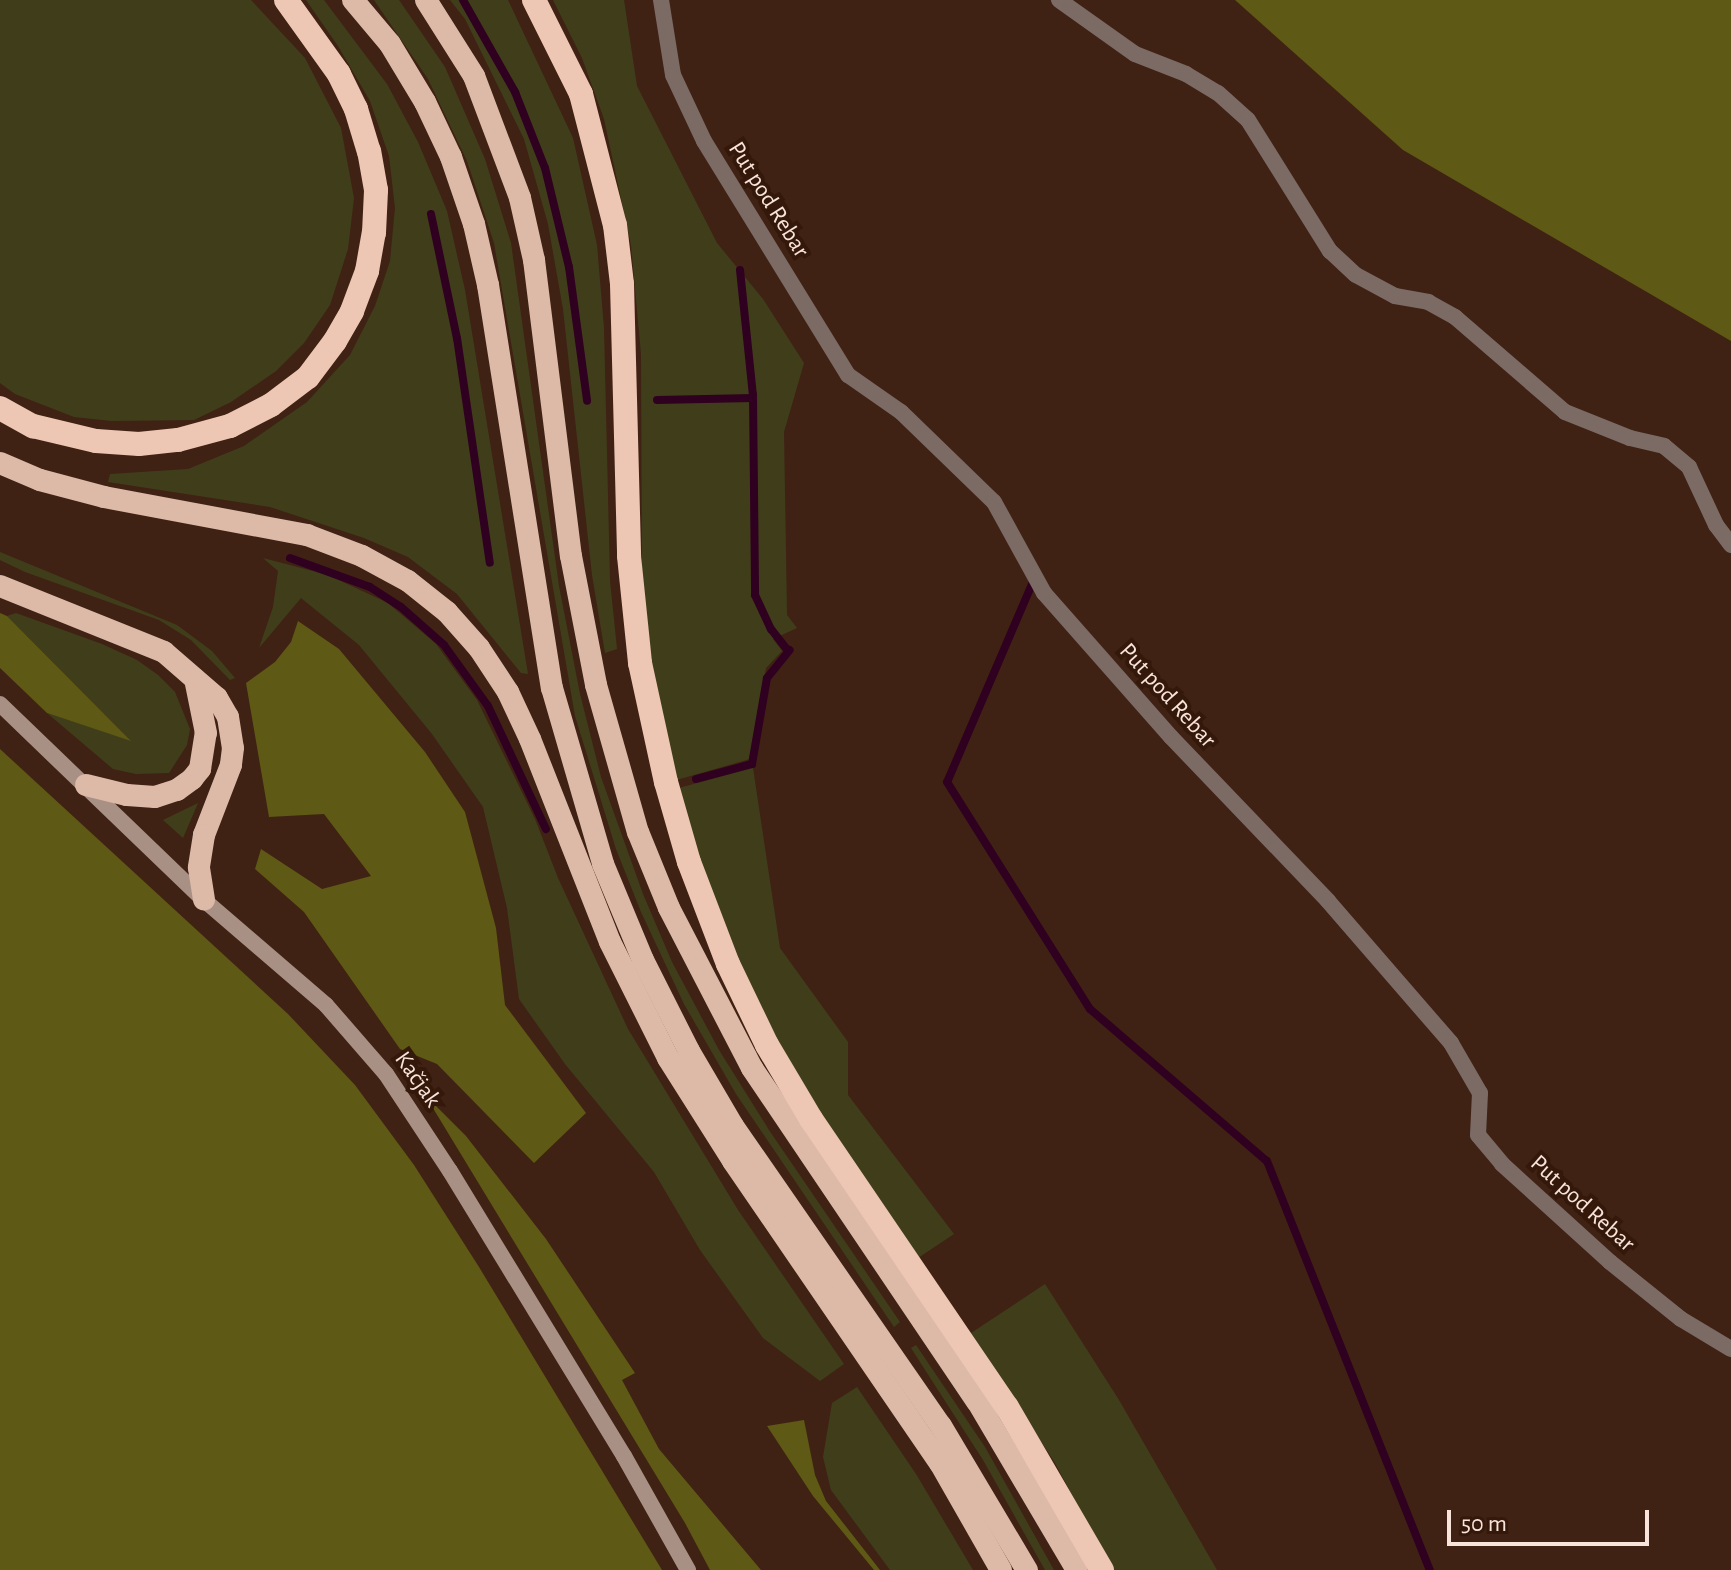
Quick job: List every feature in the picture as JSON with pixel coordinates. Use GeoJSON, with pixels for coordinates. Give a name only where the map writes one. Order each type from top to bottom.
{"type":"FeatureCollection","features":[{"type":"Feature","properties":{"kind":"highway"},"geometry":{"type":"LineString","coordinates":[[0,408],[33,426],[96,441],[139,444],[178,440],[230,426],[271,405],[308,377],[335,341],[352,311],[367,271],[374,233],[376,190],[356,109],[339,74],[286,0]]}},
{"type":"Feature","properties":{"kind":"highway"},"geometry":{"type":"LineString","coordinates":[[353,0],[390,44],[425,102],[451,157],[474,224],[488,285],[552,688],[603,864],[643,960],[689,1051],[733,1126],[941,1426],[1027,1570]]}},
{"type":"Feature","properties":{"kind":"highway"},"geometry":{"type":"LineString","coordinates":[[426,0],[474,76],[520,198],[534,260],[571,556],[596,685],[638,832],[669,908],[752,1068],[977,1401],[1077,1570]]}},
{"type":"Feature","properties":{"kind":"highway"},"geometry":{"type":"LineString","coordinates":[[534,0],[581,94],[602,163],[615,225],[622,284],[629,556],[640,663],[666,782],[689,862],[728,964],[775,1058],[811,1119],[1007,1407],[1102,1570]]}},
{"type":"Feature","properties":{"kind":"highway"},"geometry":{"type":"LineString","coordinates":[[0,463],[40,480],[104,497],[307,535],[362,556],[408,581],[447,612],[479,648],[508,692],[530,739],[610,942],[668,1058],[750,1186],[940,1463],[1001,1570]]}},
{"type":"Feature","properties":{"kind":"highway"},"geometry":{"type":"LineString","coordinates":[[0,586],[164,652],[217,698],[228,717],[233,748],[231,765],[204,835],[199,868],[204,900]]}},
{"type":"Feature","properties":{"kind":"highway"},"geometry":{"type":"LineString","coordinates":[[86,785],[127,795],[155,797],[177,790],[192,779],[200,769],[206,733],[195,679]]}},
{"type":"Feature","properties":{"kind":"main road","name":"Kačjak"},"geometry":{"type":"LineString","coordinates":[[0,704],[204,900],[326,1005],[386,1074],[450,1171],[599,1415],[688,1570]]}},
{"type":"Feature","properties":{"kind":"street","name":"Put pod Rebar"},"geometry":{"type":"LineString","coordinates":[[661,0],[673,75],[704,141],[848,375],[901,412],[994,502],[1044,593],[1171,737],[1328,901],[1451,1043],[1480,1093],[1478,1135],[1502,1164],[1610,1262],[1681,1319],[1731,1349]]}},
{"type":"Feature","properties":{"kind":"street"},"geometry":{"type":"LineString","coordinates":[[1059,0],[1135,54],[1186,74],[1218,93],[1248,120],[1330,251],[1356,275],[1395,296],[1428,302],[1455,317],[1565,412],[1630,438],[1664,446],[1689,467],[1716,525],[1731,545]]}},
{"type":"Feature","properties":{"kind":"shaded area"},"geometry":{"type":"Polygon","coordinates":[[[0,0],[251,0],[305,58],[341,128],[354,198],[348,249],[330,305],[304,343],[276,371],[231,402],[194,420],[112,421],[74,417],[15,394],[0,383],[0,0]]]}},
{"type":"Feature","properties":{"kind":"shaded area"},"geometry":{"type":"Polygon","coordinates":[[[306,0],[324,0],[387,84],[418,142],[447,211],[465,290],[528,674],[521,673],[457,594],[408,557],[364,538],[270,507],[108,482],[110,474],[188,469],[244,446],[307,402],[350,355],[375,306],[390,261],[395,208],[389,156],[370,101],[338,46],[306,0]]]}},
{"type":"Feature","properties":{"kind":"shaded area"},"geometry":{"type":"Polygon","coordinates":[[[374,0],[399,0],[445,67],[485,159],[511,243],[559,586],[580,694],[601,777],[643,894],[672,962],[719,1050],[769,1130],[900,1322],[894,1327],[736,1094],[684,1004],[641,912],[616,849],[575,716],[494,243],[467,161],[428,79],[374,0]]]}},
{"type":"Feature","properties":{"kind":"shaded area"},"geometry":{"type":"Polygon","coordinates":[[[450,0],[508,0],[573,138],[597,245],[604,328],[610,581],[617,649],[605,653],[592,575],[563,309],[548,224],[524,139],[465,19],[450,0]]]}},
{"type":"Feature","properties":{"kind":"shaded area"},"geometry":{"type":"Polygon","coordinates":[[[553,0],[624,0],[637,86],[717,243],[763,299],[804,363],[784,432],[787,615],[797,628],[773,639],[782,651],[766,668],[750,759],[673,781],[662,739],[642,588],[641,354],[631,245],[604,119],[582,58],[553,0]]]}},
{"type":"Feature","properties":{"kind":"shaded area"},"geometry":{"type":"Polygon","coordinates":[[[1235,0],[1731,0],[1731,341],[1403,150],[1235,0]]]}},
{"type":"Feature","properties":{"kind":"shaded area"},"geometry":{"type":"Polygon","coordinates":[[[0,552],[177,625],[212,651],[235,678],[230,680],[191,640],[159,620],[25,572],[0,560],[0,552]]]}},
{"type":"Feature","properties":{"kind":"shaded area"},"geometry":{"type":"Polygon","coordinates":[[[263,558],[328,575],[388,603],[436,644],[477,700],[535,819],[558,878],[628,1029],[738,1210],[844,1364],[820,1381],[763,1338],[700,1250],[654,1172],[565,1064],[519,999],[507,908],[483,807],[432,734],[359,645],[301,598],[259,648],[273,607],[278,571],[263,558]]]}},
{"type":"Feature","properties":{"kind":"shaded area"},"geometry":{"type":"Polygon","coordinates":[[[0,613],[7,616],[131,741],[47,713],[0,668],[0,613]]]}},
{"type":"Feature","properties":{"kind":"shaded area"},"geometry":{"type":"Polygon","coordinates":[[[16,613],[137,660],[175,692],[190,729],[187,745],[169,773],[136,774],[113,769],[47,713],[130,740],[7,616],[16,613]]]}},
{"type":"Feature","properties":{"kind":"shaded area"},"geometry":{"type":"Polygon","coordinates":[[[298,621],[339,649],[425,752],[465,812],[496,928],[505,1005],[586,1113],[534,1163],[437,1064],[400,1049],[304,912],[255,869],[261,849],[322,889],[371,876],[324,814],[269,817],[246,683],[275,662],[291,642],[298,621]]]}},
{"type":"Feature","properties":{"kind":"shaded area"},"geometry":{"type":"Polygon","coordinates":[[[0,749],[288,1014],[355,1085],[414,1165],[479,1267],[662,1570],[0,1570],[0,749]]]}},
{"type":"Feature","properties":{"kind":"shaded area"},"geometry":{"type":"Polygon","coordinates":[[[753,768],[780,948],[848,1042],[848,1095],[954,1234],[918,1258],[817,1113],[733,957],[675,789],[753,768]]]}},
{"type":"Feature","properties":{"kind":"shaded area"},"geometry":{"type":"Polygon","coordinates":[[[198,803],[183,838],[163,820],[198,803]]]}},
{"type":"Feature","properties":{"kind":"shaded area"},"geometry":{"type":"Polygon","coordinates":[[[425,1095],[466,1136],[546,1239],[635,1373],[622,1380],[659,1449],[761,1570],[710,1570],[685,1523],[425,1095]]]}},
{"type":"Feature","properties":{"kind":"shaded area"},"geometry":{"type":"Polygon","coordinates":[[[1045,1284],[1119,1400],[1217,1570],[1112,1570],[1055,1463],[971,1333],[1045,1284]]]}},
{"type":"Feature","properties":{"kind":"shaded area"},"geometry":{"type":"Polygon","coordinates":[[[916,1345],[985,1447],[1054,1570],[1045,1570],[983,1460],[911,1348],[916,1345]]]}},
{"type":"Feature","properties":{"kind":"shaded area"},"geometry":{"type":"Polygon","coordinates":[[[857,1387],[916,1474],[973,1570],[890,1570],[831,1490],[823,1457],[832,1403],[857,1387]]]}},
{"type":"Feature","properties":{"kind":"shaded area"},"geometry":{"type":"Polygon","coordinates":[[[804,1420],[815,1475],[826,1501],[880,1570],[874,1570],[813,1496],[767,1426],[804,1420]]]}},
{"type":"Feature","properties":{"kind":"waterway"},"geometry":{"type":"LineString","coordinates":[[463,0],[515,92],[545,168],[569,267],[587,401]]}},
{"type":"Feature","properties":{"kind":"waterway"},"geometry":{"type":"LineString","coordinates":[[431,214],[457,338],[490,563]]}},
{"type":"Feature","properties":{"kind":"waterway"},"geometry":{"type":"LineString","coordinates":[[740,270],[753,395],[755,595],[771,629],[788,651]]}},
{"type":"Feature","properties":{"kind":"waterway"},"geometry":{"type":"LineString","coordinates":[[657,400],[753,398]]}},
{"type":"Feature","properties":{"kind":"waterway"},"geometry":{"type":"LineString","coordinates":[[290,558],[370,587],[401,607],[444,645],[488,706],[546,829]]}},
{"type":"Feature","properties":{"kind":"waterway"},"geometry":{"type":"LineString","coordinates":[[1032,584],[947,782],[1090,1009],[1267,1161],[1430,1570]]}},
{"type":"Feature","properties":{"kind":"waterway"},"geometry":{"type":"LineString","coordinates":[[696,779],[752,764],[767,678],[790,650]]}}]}
